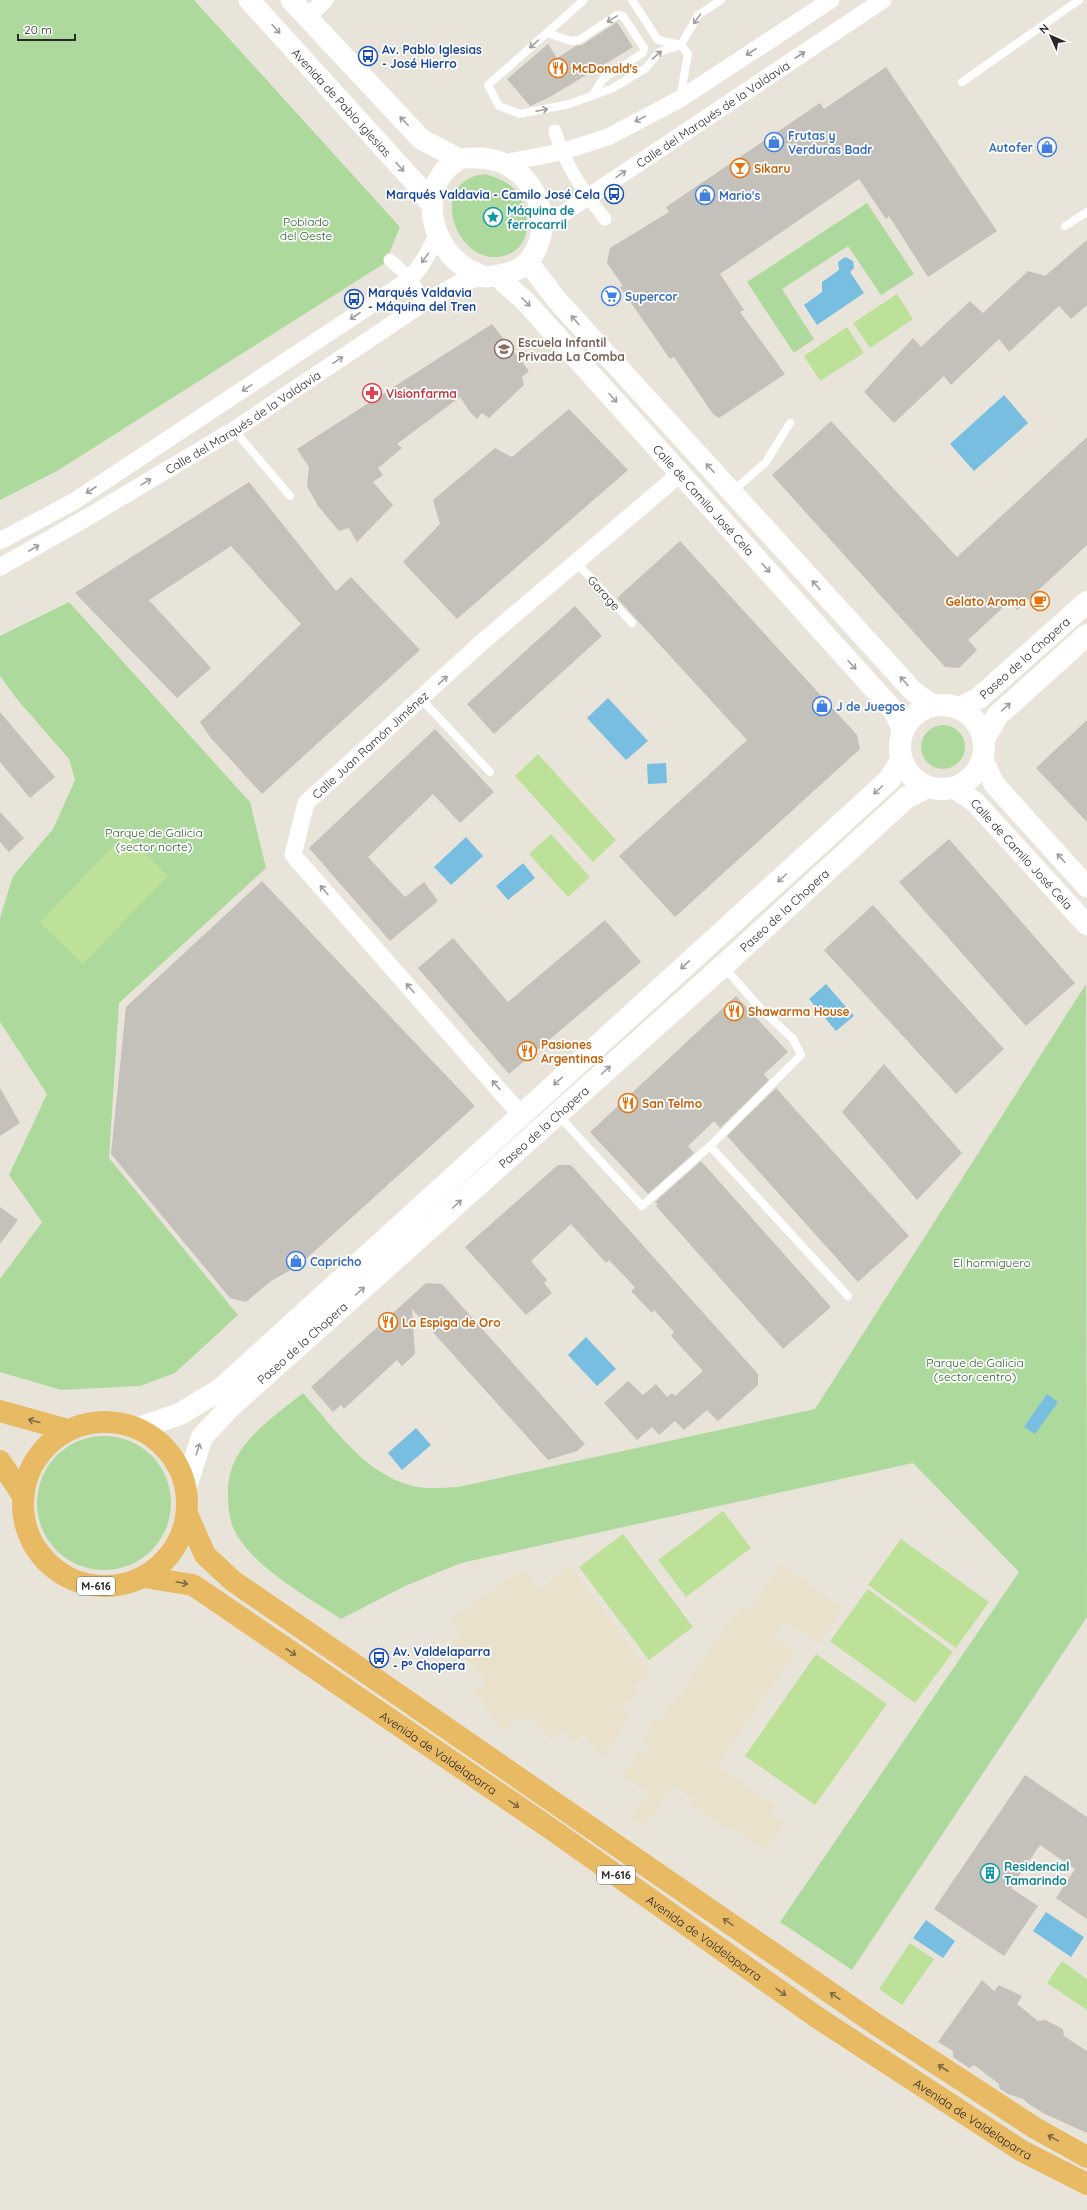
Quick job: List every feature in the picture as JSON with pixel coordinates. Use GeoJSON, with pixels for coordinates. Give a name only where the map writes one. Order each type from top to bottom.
{"type":"FeatureCollection","features":[{"type":"Feature","properties":{"kind":"highway"},"geometry":{"type":"LineString","coordinates":[[0,1410],[68,1430]]}},
{"type":"Feature","properties":{"kind":"highway","name":"M-616"},"geometry":{"type":"LineString","coordinates":[[116,1421],[139,1428],[161,1442],[177,1462],[186,1486],[188,1514],[180,1539],[165,1561],[144,1577],[119,1585],[94,1586],[70,1579],[49,1564],[33,1545],[24,1521],[23,1496],[30,1470],[46,1446],[68,1430],[91,1422],[116,1421]]}},
{"type":"Feature","properties":{"kind":"highway"},"geometry":{"type":"LineString","coordinates":[[0,1461],[23,1496]]}},
{"type":"Feature","properties":{"kind":"highway","name":"Avenida de Valdelaparra"},"geometry":{"type":"LineString","coordinates":[[188,1514],[206,1555],[233,1581],[877,2025],[1035,2128],[1087,2157]]}},
{"type":"Feature","properties":{"kind":"highway","name":"Avenida de Valdelaparra"},"geometry":{"type":"LineString","coordinates":[[144,1577],[193,1585],[547,1827],[818,2018],[1022,2150],[1087,2184]]}},
{"type":"Feature","properties":{"kind":"main road","name":"Paseo de la Chopera"},"geometry":{"type":"LineString","coordinates":[[959,708],[979,698],[1087,602]]}},
{"type":"Feature","properties":{"kind":"main road","name":"Paseo de la Chopera"},"geometry":{"type":"LineString","coordinates":[[983,749],[996,716],[1087,635]]}},
{"type":"Feature","properties":{"kind":"main road"},"geometry":{"type":"LineString","coordinates":[[946,705],[959,708],[975,720],[983,749],[976,772],[966,782],[954,788],[940,790],[927,787],[916,781],[907,772],[901,760],[900,745],[903,730],[910,719],[921,710],[934,706],[946,705]]}},
{"type":"Feature","properties":{"kind":"main road","name":"Paseo de la Chopera"},"geometry":{"type":"LineString","coordinates":[[139,1428],[180,1414],[221,1389],[889,780],[901,760]]}},
{"type":"Feature","properties":{"kind":"main road","name":"Paseo de la Chopera"},"geometry":{"type":"LineString","coordinates":[[186,1486],[202,1438],[230,1407],[723,966],[906,798],[927,787]]}},
{"type":"Feature","properties":{"kind":"street","name":"Avenida de Pablo Iglesias"},"geometry":{"type":"LineString","coordinates":[[249,0],[419,187],[432,206]]}},
{"type":"Feature","properties":{"kind":"street"},"geometry":{"type":"LineString","coordinates":[[291,0],[421,139],[459,159],[482,158],[504,163],[520,174],[534,192],[539,203],[543,227],[538,245],[528,262],[514,271],[491,276],[460,264],[445,248],[437,235],[432,206],[432,194],[442,174],[459,159]]}},
{"type":"Feature","properties":{"kind":"street"},"geometry":{"type":"LineString","coordinates":[[307,17],[325,0]]}},
{"type":"Feature","properties":{"kind":"street"},"geometry":{"type":"LineString","coordinates":[[504,163],[561,152],[608,136],[680,99],[831,0]]}},
{"type":"Feature","properties":{"kind":"street","name":"Calle del Marqués de la Valdavia"},"geometry":{"type":"LineString","coordinates":[[543,227],[883,0]]}},
{"type":"Feature","properties":{"kind":"street"},"geometry":{"type":"LineString","coordinates":[[555,131],[561,152],[588,197],[605,219]]}},
{"type":"Feature","properties":{"kind":"street","name":"Calle del Marqués de la Valdavia"},"geometry":{"type":"LineString","coordinates":[[0,541],[73,502],[410,278],[428,254],[437,235]]}},
{"type":"Feature","properties":{"kind":"street"},"geometry":{"type":"LineString","coordinates":[[390,260],[410,278],[425,302]]}},
{"type":"Feature","properties":{"kind":"street","name":"Calle de Camilo José Cela"},"geometry":{"type":"LineString","coordinates":[[528,262],[556,299],[913,691],[934,706]]}},
{"type":"Feature","properties":{"kind":"street","name":"Calle del Marqués de la Valdavia"},"geometry":{"type":"LineString","coordinates":[[0,567],[78,524],[234,430],[425,302],[461,282],[491,276]]}},
{"type":"Feature","properties":{"kind":"street","name":"Calle de Camilo José Cela"},"geometry":{"type":"LineString","coordinates":[[491,276],[525,301],[893,710],[903,730]]}},
{"type":"Feature","properties":{"kind":"street","name":"Calle Juan Ramón Jiménez"},"geometry":{"type":"LineString","coordinates":[[522,1115],[293,855],[306,803],[481,643],[681,473]]}},
{"type":"Feature","properties":{"kind":"street"},"geometry":{"type":"LineString","coordinates":[[983,749],[994,784],[1087,887]]}},
{"type":"Feature","properties":{"kind":"street","name":"Calle de Camilo José Cela"},"geometry":{"type":"LineString","coordinates":[[954,788],[975,802],[1087,925]]}},
{"type":"Feature","properties":{"kind":"lane"},"geometry":{"type":"LineString","coordinates":[[584,0],[488,85],[499,106],[520,114],[569,104],[611,89],[646,68],[659,52],[680,46],[698,15],[721,0]]}},
{"type":"Feature","properties":{"kind":"lane"},"geometry":{"type":"LineString","coordinates":[[632,0],[658,40],[680,46],[688,54],[680,99]]}},
{"type":"Feature","properties":{"kind":"lane"},"geometry":{"type":"LineString","coordinates":[[962,82],[1079,0]]}},
{"type":"Feature","properties":{"kind":"lane"},"geometry":{"type":"LineString","coordinates":[[547,33],[571,41],[579,40],[618,15],[623,16],[644,48],[643,53],[602,79],[592,96]]}},
{"type":"Feature","properties":{"kind":"lane"},"geometry":{"type":"LineString","coordinates":[[1065,226],[1087,212]]}},
{"type":"Feature","properties":{"kind":"lane"},"geometry":{"type":"LineString","coordinates":[[732,493],[766,462],[790,423]]}},
{"type":"Feature","properties":{"kind":"lane"},"geometry":{"type":"LineString","coordinates":[[234,430],[290,496]]}},
{"type":"Feature","properties":{"kind":"lane","name":"Garage"},"geometry":{"type":"LineString","coordinates":[[576,562],[632,623]]}},
{"type":"Feature","properties":{"kind":"lane"},"geometry":{"type":"LineString","coordinates":[[421,699],[490,772]]}},
{"type":"Feature","properties":{"kind":"lane"},"geometry":{"type":"LineString","coordinates":[[557,1114],[642,1206],[710,1146],[801,1055],[793,1039],[760,1008],[723,966]]}},
{"type":"Feature","properties":{"kind":"lane"},"geometry":{"type":"LineString","coordinates":[[710,1146],[848,1296]]}},
{"type":"Feature","properties":{"kind":"shaded area"},"geometry":{"type":"Polygon","coordinates":[[[781,1564],[844,1609],[819,1644],[785,1621],[774,1636],[796,1652],[717,1765],[775,1806],[770,1814],[784,1824],[765,1850],[733,1828],[729,1830],[690,1803],[694,1799],[674,1785],[645,1826],[633,1817],[649,1793],[623,1775],[640,1751],[645,1754],[651,1746],[642,1739],[655,1720],[659,1722],[741,1605],[749,1611],[781,1564]]]}},
{"type":"Feature","properties":{"kind":"shaded area"},"geometry":{"type":"Polygon","coordinates":[[[569,1565],[651,1674],[633,1686],[639,1693],[622,1705],[629,1717],[603,1758],[584,1734],[575,1742],[563,1732],[551,1741],[529,1715],[502,1730],[474,1692],[486,1683],[453,1642],[459,1634],[449,1621],[523,1569],[539,1590],[569,1565]]]}},
{"type":"Feature","properties":{"kind":"green space","name":"Poblado del Oeste"},"geometry":{"type":"Polygon","coordinates":[[[0,0],[194,0],[400,227],[385,263],[57,471],[0,500],[0,0]]]}},
{"type":"Feature","properties":{"kind":"green space"},"geometry":{"type":"Polygon","coordinates":[[[485,174],[504,181],[517,192],[522,201],[527,220],[527,230],[519,247],[511,253],[493,257],[477,252],[464,241],[455,226],[452,209],[455,193],[466,180],[485,174]]]}},
{"type":"Feature","properties":{"kind":"green space"},"geometry":{"type":"Polygon","coordinates":[[[867,203],[914,274],[881,295],[848,246],[782,289],[814,339],[794,353],[747,282],[867,203]]]}},
{"type":"Feature","properties":{"kind":"green space"},"geometry":{"type":"Polygon","coordinates":[[[897,294],[913,319],[870,348],[853,323],[897,294]]]}},
{"type":"Feature","properties":{"kind":"green space"},"geometry":{"type":"Polygon","coordinates":[[[847,327],[864,353],[820,381],[804,356],[847,327]]]}},
{"type":"Feature","properties":{"kind":"green space","name":"Parque de Galicia (sector norte)"},"geometry":{"type":"Polygon","coordinates":[[[69,602],[250,802],[266,868],[119,1003],[109,1158],[238,1315],[175,1373],[140,1386],[61,1390],[0,1372],[0,1279],[42,1222],[9,1175],[47,1094],[0,1022],[0,918],[13,876],[53,829],[75,780],[69,759],[16,698],[0,676],[0,636],[69,602]]]}},
{"type":"Feature","properties":{"kind":"green space"},"geometry":{"type":"Polygon","coordinates":[[[943,725],[955,729],[961,735],[965,747],[961,759],[955,765],[943,769],[931,765],[925,759],[921,747],[925,735],[931,729],[943,725]]]}},
{"type":"Feature","properties":{"kind":"green space"},"geometry":{"type":"Polygon","coordinates":[[[538,754],[616,840],[593,862],[515,776],[538,754]]]}},
{"type":"Feature","properties":{"kind":"green space"},"geometry":{"type":"Polygon","coordinates":[[[125,834],[168,876],[83,964],[40,922],[125,834]]]}},
{"type":"Feature","properties":{"kind":"green space"},"geometry":{"type":"Polygon","coordinates":[[[551,834],[590,877],[568,897],[529,854],[551,834]]]}},
{"type":"Feature","properties":{"kind":"green space","name":"Parque de Galicia (sector centro)"},"geometry":{"type":"Polygon","coordinates":[[[1086,984],[1087,1617],[852,1970],[780,1922],[1019,1572],[913,1463],[461,1563],[405,1586],[341,1619],[279,1578],[250,1553],[239,1539],[232,1525],[228,1503],[229,1478],[235,1460],[247,1442],[270,1419],[303,1393],[342,1438],[371,1465],[387,1476],[404,1483],[424,1488],[458,1487],[815,1409],[1086,984]]]}},
{"type":"Feature","properties":{"kind":"green space"},"geometry":{"type":"Polygon","coordinates":[[[97,1436],[111,1436],[130,1441],[152,1455],[166,1477],[170,1490],[170,1516],[166,1529],[152,1551],[130,1565],[111,1570],[97,1570],[78,1565],[56,1551],[42,1529],[37,1510],[37,1496],[42,1477],[56,1455],[78,1441],[97,1436]]]}},
{"type":"Feature","properties":{"kind":"green space"},"geometry":{"type":"Polygon","coordinates":[[[723,1511],[751,1548],[686,1597],[658,1560],[723,1511]]]}},
{"type":"Feature","properties":{"kind":"green space"},"geometry":{"type":"Polygon","coordinates":[[[623,1534],[693,1627],[649,1660],[579,1567],[623,1534]]]}},
{"type":"Feature","properties":{"kind":"green space"},"geometry":{"type":"Polygon","coordinates":[[[901,1539],[989,1602],[956,1648],[868,1585],[901,1539]]]}},
{"type":"Feature","properties":{"kind":"green space"},"geometry":{"type":"Polygon","coordinates":[[[868,1589],[953,1652],[915,1703],[830,1641],[868,1589]]]}},
{"type":"Feature","properties":{"kind":"green space"},"geometry":{"type":"Polygon","coordinates":[[[816,1654],[887,1704],[815,1805],[745,1756],[816,1654]]]}},
{"type":"Feature","properties":{"kind":"green space"},"geometry":{"type":"Polygon","coordinates":[[[910,1943],[934,1959],[902,2005],[879,1989],[910,1943]]]}},
{"type":"Feature","properties":{"kind":"green space"},"geometry":{"type":"Polygon","coordinates":[[[1062,1961],[1087,1979],[1087,2010],[1047,1983],[1062,1961]]]}},
{"type":"Feature","properties":{"kind":"water"},"geometry":{"type":"Polygon","coordinates":[[[845,257],[853,261],[854,268],[850,272],[864,293],[817,325],[804,305],[822,292],[822,282],[839,270],[838,262],[845,257]]]}},
{"type":"Feature","properties":{"kind":"water"},"geometry":{"type":"Polygon","coordinates":[[[1004,395],[1028,423],[974,471],[950,444],[1004,395]]]}},
{"type":"Feature","properties":{"kind":"water"},"geometry":{"type":"Polygon","coordinates":[[[608,698],[648,741],[626,760],[587,718],[608,698]]]}},
{"type":"Feature","properties":{"kind":"water"},"geometry":{"type":"Polygon","coordinates":[[[666,763],[667,783],[648,784],[647,764],[666,763]]]}},
{"type":"Feature","properties":{"kind":"water"},"geometry":{"type":"Polygon","coordinates":[[[466,837],[483,856],[451,885],[434,867],[466,837]]]}},
{"type":"Feature","properties":{"kind":"water"},"geometry":{"type":"Polygon","coordinates":[[[523,863],[535,878],[508,900],[496,886],[523,863]]]}},
{"type":"Feature","properties":{"kind":"water"},"geometry":{"type":"Polygon","coordinates":[[[826,984],[854,1016],[836,1031],[809,999],[826,984]]]}},
{"type":"Feature","properties":{"kind":"water"},"geometry":{"type":"Polygon","coordinates":[[[586,1337],[616,1369],[597,1386],[568,1355],[586,1337]]]}},
{"type":"Feature","properties":{"kind":"water"},"geometry":{"type":"Polygon","coordinates":[[[1047,1394],[1058,1402],[1035,1434],[1024,1427],[1047,1394]]]}},
{"type":"Feature","properties":{"kind":"water"},"geometry":{"type":"Polygon","coordinates":[[[416,1428],[431,1445],[402,1470],[388,1453],[416,1428]]]}},
{"type":"Feature","properties":{"kind":"water"},"geometry":{"type":"Polygon","coordinates":[[[1046,1912],[1084,1937],[1071,1957],[1033,1931],[1046,1912]]]}},
{"type":"Feature","properties":{"kind":"water"},"geometry":{"type":"Polygon","coordinates":[[[926,1920],[955,1941],[943,1958],[913,1938],[926,1920]]]}},
{"type":"Feature","properties":{"kind":"building","name":"McDonald's"},"geometry":{"type":"Polygon","coordinates":[[[617,22],[633,47],[548,98],[530,106],[507,79],[548,44],[557,58],[576,46],[582,45],[617,22]]]}},
{"type":"Feature","properties":{"kind":"building"},"geometry":{"type":"Polygon","coordinates":[[[886,67],[997,231],[928,277],[889,216],[886,219],[859,179],[720,274],[744,310],[740,312],[785,374],[719,418],[713,414],[674,357],[670,359],[620,287],[623,286],[607,263],[610,248],[669,212],[666,207],[820,103],[824,109],[886,67]]]}},
{"type":"Feature","properties":{"kind":"building"},"geometry":{"type":"Polygon","coordinates":[[[1087,240],[1087,305],[1071,319],[1059,306],[1009,352],[999,339],[951,385],[944,376],[894,423],[864,392],[913,338],[921,347],[970,301],[983,313],[1028,271],[1045,276],[1087,240]]]}},
{"type":"Feature","properties":{"kind":"building"},"geometry":{"type":"Polygon","coordinates":[[[492,324],[529,371],[522,377],[524,385],[489,418],[482,413],[477,419],[470,412],[460,397],[397,444],[402,448],[378,468],[383,475],[373,482],[393,505],[357,542],[349,528],[339,531],[318,506],[307,486],[309,467],[297,449],[492,324]]]}},
{"type":"Feature","properties":{"kind":"building"},"geometry":{"type":"Polygon","coordinates":[[[569,409],[628,470],[457,619],[403,562],[440,524],[433,500],[495,448],[512,457],[569,409]]]}},
{"type":"Feature","properties":{"kind":"building"},"geometry":{"type":"Polygon","coordinates":[[[831,421],[957,557],[1087,437],[1087,545],[1017,610],[1009,602],[968,640],[977,650],[959,668],[945,667],[772,475],[831,421]]]}},
{"type":"Feature","properties":{"kind":"building"},"geometry":{"type":"Polygon","coordinates":[[[249,482],[336,591],[351,577],[420,650],[262,794],[210,737],[200,722],[301,624],[231,546],[149,600],[211,668],[177,698],[75,593],[249,482]]]}},
{"type":"Feature","properties":{"kind":"building"},"geometry":{"type":"Polygon","coordinates":[[[680,541],[857,735],[860,749],[675,917],[619,856],[747,740],[617,598],[680,541]]]}},
{"type":"Feature","properties":{"kind":"building"},"geometry":{"type":"Polygon","coordinates":[[[575,606],[602,636],[494,734],[467,704],[575,606]]]}},
{"type":"Feature","properties":{"kind":"building"},"geometry":{"type":"Polygon","coordinates":[[[0,712],[55,777],[30,798],[0,762],[0,712]]]}},
{"type":"Feature","properties":{"kind":"building"},"geometry":{"type":"Polygon","coordinates":[[[1087,720],[1087,822],[1036,768],[1087,720]]]}},
{"type":"Feature","properties":{"kind":"building"},"geometry":{"type":"Polygon","coordinates":[[[435,729],[494,792],[460,823],[433,794],[368,857],[405,897],[424,882],[438,901],[390,941],[309,848],[435,729]]]}},
{"type":"Feature","properties":{"kind":"building"},"geometry":{"type":"Polygon","coordinates":[[[0,812],[24,838],[9,852],[0,842],[0,812]]]}},
{"type":"Feature","properties":{"kind":"building"},"geometry":{"type":"Polygon","coordinates":[[[949,839],[1075,983],[1026,1026],[899,882],[949,839]]]}},
{"type":"Feature","properties":{"kind":"building"},"geometry":{"type":"Polygon","coordinates":[[[262,881],[475,1106],[298,1266],[271,1281],[246,1302],[230,1298],[111,1154],[126,1007],[262,881]]]}},
{"type":"Feature","properties":{"kind":"building"},"geometry":{"type":"Polygon","coordinates":[[[873,905],[1004,1049],[956,1094],[824,950],[873,905]]]}},
{"type":"Feature","properties":{"kind":"building"},"geometry":{"type":"Polygon","coordinates":[[[605,920],[641,962],[509,1074],[418,968],[453,938],[508,1002],[605,920]]]}},
{"type":"Feature","properties":{"kind":"building"},"geometry":{"type":"Polygon","coordinates":[[[736,996],[788,1052],[764,1074],[769,1080],[720,1128],[714,1121],[688,1146],[694,1153],[648,1194],[590,1132],[736,996]]]}},
{"type":"Feature","properties":{"kind":"building"},"geometry":{"type":"Polygon","coordinates":[[[884,1064],[962,1153],[917,1200],[842,1112],[884,1064]]]}},
{"type":"Feature","properties":{"kind":"building"},"geometry":{"type":"Polygon","coordinates":[[[0,1088],[20,1123],[0,1136],[0,1088]]]}},
{"type":"Feature","properties":{"kind":"building"},"geometry":{"type":"Polygon","coordinates":[[[776,1088],[909,1236],[858,1282],[727,1136],[776,1088]]]}},
{"type":"Feature","properties":{"kind":"building"},"geometry":{"type":"Polygon","coordinates":[[[701,1161],[831,1307],[783,1349],[656,1206],[658,1204],[655,1202],[701,1161]]]}},
{"type":"Feature","properties":{"kind":"building"},"geometry":{"type":"Polygon","coordinates":[[[558,1165],[571,1165],[758,1374],[758,1385],[718,1421],[707,1410],[684,1430],[675,1421],[659,1435],[652,1427],[637,1440],[604,1403],[628,1381],[643,1395],[656,1384],[667,1397],[672,1393],[675,1396],[703,1371],[671,1336],[674,1332],[654,1310],[652,1313],[631,1291],[635,1288],[630,1282],[609,1260],[606,1263],[571,1224],[531,1261],[547,1280],[544,1283],[552,1293],[526,1315],[465,1247],[558,1165]]]}},
{"type":"Feature","properties":{"kind":"building"},"geometry":{"type":"Polygon","coordinates":[[[0,1207],[18,1220],[0,1244],[0,1207]]]}},
{"type":"Feature","properties":{"kind":"building"},"geometry":{"type":"Polygon","coordinates":[[[426,1283],[442,1284],[585,1444],[577,1451],[548,1460],[412,1309],[415,1354],[402,1366],[397,1360],[344,1409],[341,1405],[333,1412],[311,1387],[426,1283]]]}},
{"type":"Feature","properties":{"kind":"building","name":"Residencial Tamarindo"},"geometry":{"type":"Polygon","coordinates":[[[1025,1775],[1087,1817],[1087,1919],[1056,1898],[1075,1869],[1040,1845],[1011,1888],[1038,1906],[1004,1956],[934,1909],[1025,1775]]]}},
{"type":"Feature","properties":{"kind":"building"},"geometry":{"type":"Polygon","coordinates":[[[982,1980],[994,1991],[999,1985],[1022,1996],[1017,2004],[1038,2021],[1045,2020],[1063,2029],[1064,2036],[1087,2051],[1087,2133],[1045,2114],[1023,2099],[1008,2094],[1000,2089],[998,2083],[974,2065],[969,2068],[953,2057],[953,2051],[938,2042],[982,1980]]]}},
{"type":"Feature","properties":{"kind":"place","name":"Av. Pablo Iglesias - José Hierro"},"geometry":{"type":"Point","coordinates":[368,56]}},
{"type":"Feature","properties":{"kind":"place","name":"McDonald's"},"geometry":{"type":"Point","coordinates":[558,68]}},
{"type":"Feature","properties":{"kind":"place","name":"Frutas y Verduras Badr"},"geometry":{"type":"Point","coordinates":[774,142]}},
{"type":"Feature","properties":{"kind":"place","name":"Autofer"},"geometry":{"type":"Point","coordinates":[1047,147]}},
{"type":"Feature","properties":{"kind":"place","name":"Sikaru"},"geometry":{"type":"Point","coordinates":[740,168]}},
{"type":"Feature","properties":{"kind":"place","name":"Marqués Valdavia - Camilo José Cela"},"geometry":{"type":"Point","coordinates":[614,194]}},
{"type":"Feature","properties":{"kind":"place","name":"Mario's"},"geometry":{"type":"Point","coordinates":[705,195]}},
{"type":"Feature","properties":{"kind":"place","name":"Máquina de ferrocarril"},"geometry":{"type":"Point","coordinates":[493,217]}},
{"type":"Feature","properties":{"kind":"place","name":"Supercor"},"geometry":{"type":"Point","coordinates":[611,296]}},
{"type":"Feature","properties":{"kind":"place","name":"Marqués Valdavia - Máquina del Tren"},"geometry":{"type":"Point","coordinates":[354,299]}},
{"type":"Feature","properties":{"kind":"place","name":"Escuela Infantil Privada La Comba"},"geometry":{"type":"Point","coordinates":[504,349]}},
{"type":"Feature","properties":{"kind":"place","name":"Visionfarma"},"geometry":{"type":"Point","coordinates":[372,393]}},
{"type":"Feature","properties":{"kind":"place","name":"Gelato Aroma"},"geometry":{"type":"Point","coordinates":[1040,601]}},
{"type":"Feature","properties":{"kind":"place","name":"J de Juegos"},"geometry":{"type":"Point","coordinates":[822,706]}},
{"type":"Feature","properties":{"kind":"place","name":"Shawarma House"},"geometry":{"type":"Point","coordinates":[734,1011]}},
{"type":"Feature","properties":{"kind":"place","name":"Pasiones Argentinas"},"geometry":{"type":"Point","coordinates":[527,1051]}},
{"type":"Feature","properties":{"kind":"place","name":"San Telmo"},"geometry":{"type":"Point","coordinates":[628,1103]}},
{"type":"Feature","properties":{"kind":"place","name":"Capricho"},"geometry":{"type":"Point","coordinates":[296,1261]}},
{"type":"Feature","properties":{"kind":"place","name":"La Espiga de Oro"},"geometry":{"type":"Point","coordinates":[388,1322]}},
{"type":"Feature","properties":{"kind":"place","name":"Av. Valdelaparra - Pº Chopera"},"geometry":{"type":"Point","coordinates":[379,1658]}},
{"type":"Feature","properties":{"kind":"place","name":"Residencial Tamarindo"},"geometry":{"type":"Point","coordinates":[990,1873]}},
{"type":"Feature","properties":{"kind":"park label","name":"El hormiguero"},"geometry":{"type":"Point","coordinates":[992,1262]}}]}
